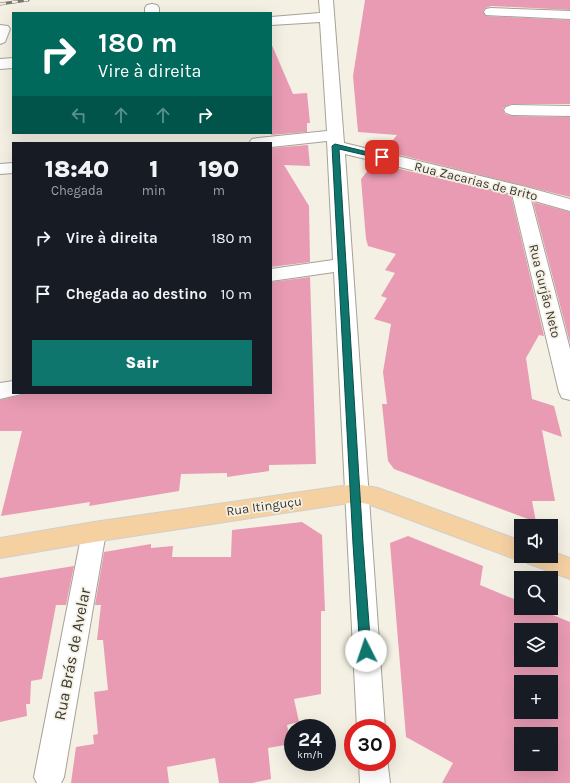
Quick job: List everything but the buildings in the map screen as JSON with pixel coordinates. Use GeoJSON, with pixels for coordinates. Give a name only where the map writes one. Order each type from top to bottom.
{"type":"FeatureCollection","features":[{"type":"Feature","properties":{"kind":"main road","name":"Rua Itinguçu"},"geometry":{"type":"LineString","coordinates":[[0,548],[94,532],[356,493],[370,495],[514,548]]}},
{"type":"Feature","properties":{"kind":"main road"},"geometry":{"type":"LineString","coordinates":[[554,563],[570,569]]}},
{"type":"Feature","properties":{"kind":"street"},"geometry":{"type":"LineString","coordinates":[[272,21],[327,8],[358,544],[370,719]]}},
{"type":"Feature","properties":{"kind":"street"},"geometry":{"type":"LineString","coordinates":[[491,12],[570,15]]}},
{"type":"Feature","properties":{"kind":"street"},"geometry":{"type":"LineString","coordinates":[[0,64],[12,63]]}},
{"type":"Feature","properties":{"kind":"street"},"geometry":{"type":"LineString","coordinates":[[512,110],[570,110]]}},
{"type":"Feature","properties":{"kind":"street","name":"Rua Zacarias de Brito"},"geometry":{"type":"LineString","coordinates":[[272,143],[335,141],[570,205]]}},
{"type":"Feature","properties":{"kind":"street"},"geometry":{"type":"LineString","coordinates":[[0,169],[12,168]]}},
{"type":"Feature","properties":{"kind":"street","name":"Rua Gurjão Neto"},"geometry":{"type":"LineString","coordinates":[[520,191],[570,392]]}},
{"type":"Feature","properties":{"kind":"street"},"geometry":{"type":"LineString","coordinates":[[272,275],[343,265]]}},
{"type":"Feature","properties":{"kind":"street"},"geometry":{"type":"LineString","coordinates":[[0,391],[12,389]]}},
{"type":"Feature","properties":{"kind":"street","name":"Rua Brás de Avelar"},"geometry":{"type":"LineString","coordinates":[[49,777],[94,532]]}},
{"type":"Feature","properties":{"kind":"street"},"geometry":{"type":"LineString","coordinates":[[374,771],[375,783]]}},
{"type":"Feature","properties":{"kind":"railway"},"geometry":{"type":"LineString","coordinates":[[0,4],[28,0]]}},
{"type":"Feature","properties":{"kind":"route"},"geometry":{"type":"LineString","coordinates":[[366,651],[358,544],[354,444],[335,146],[382,157]]}}]}
